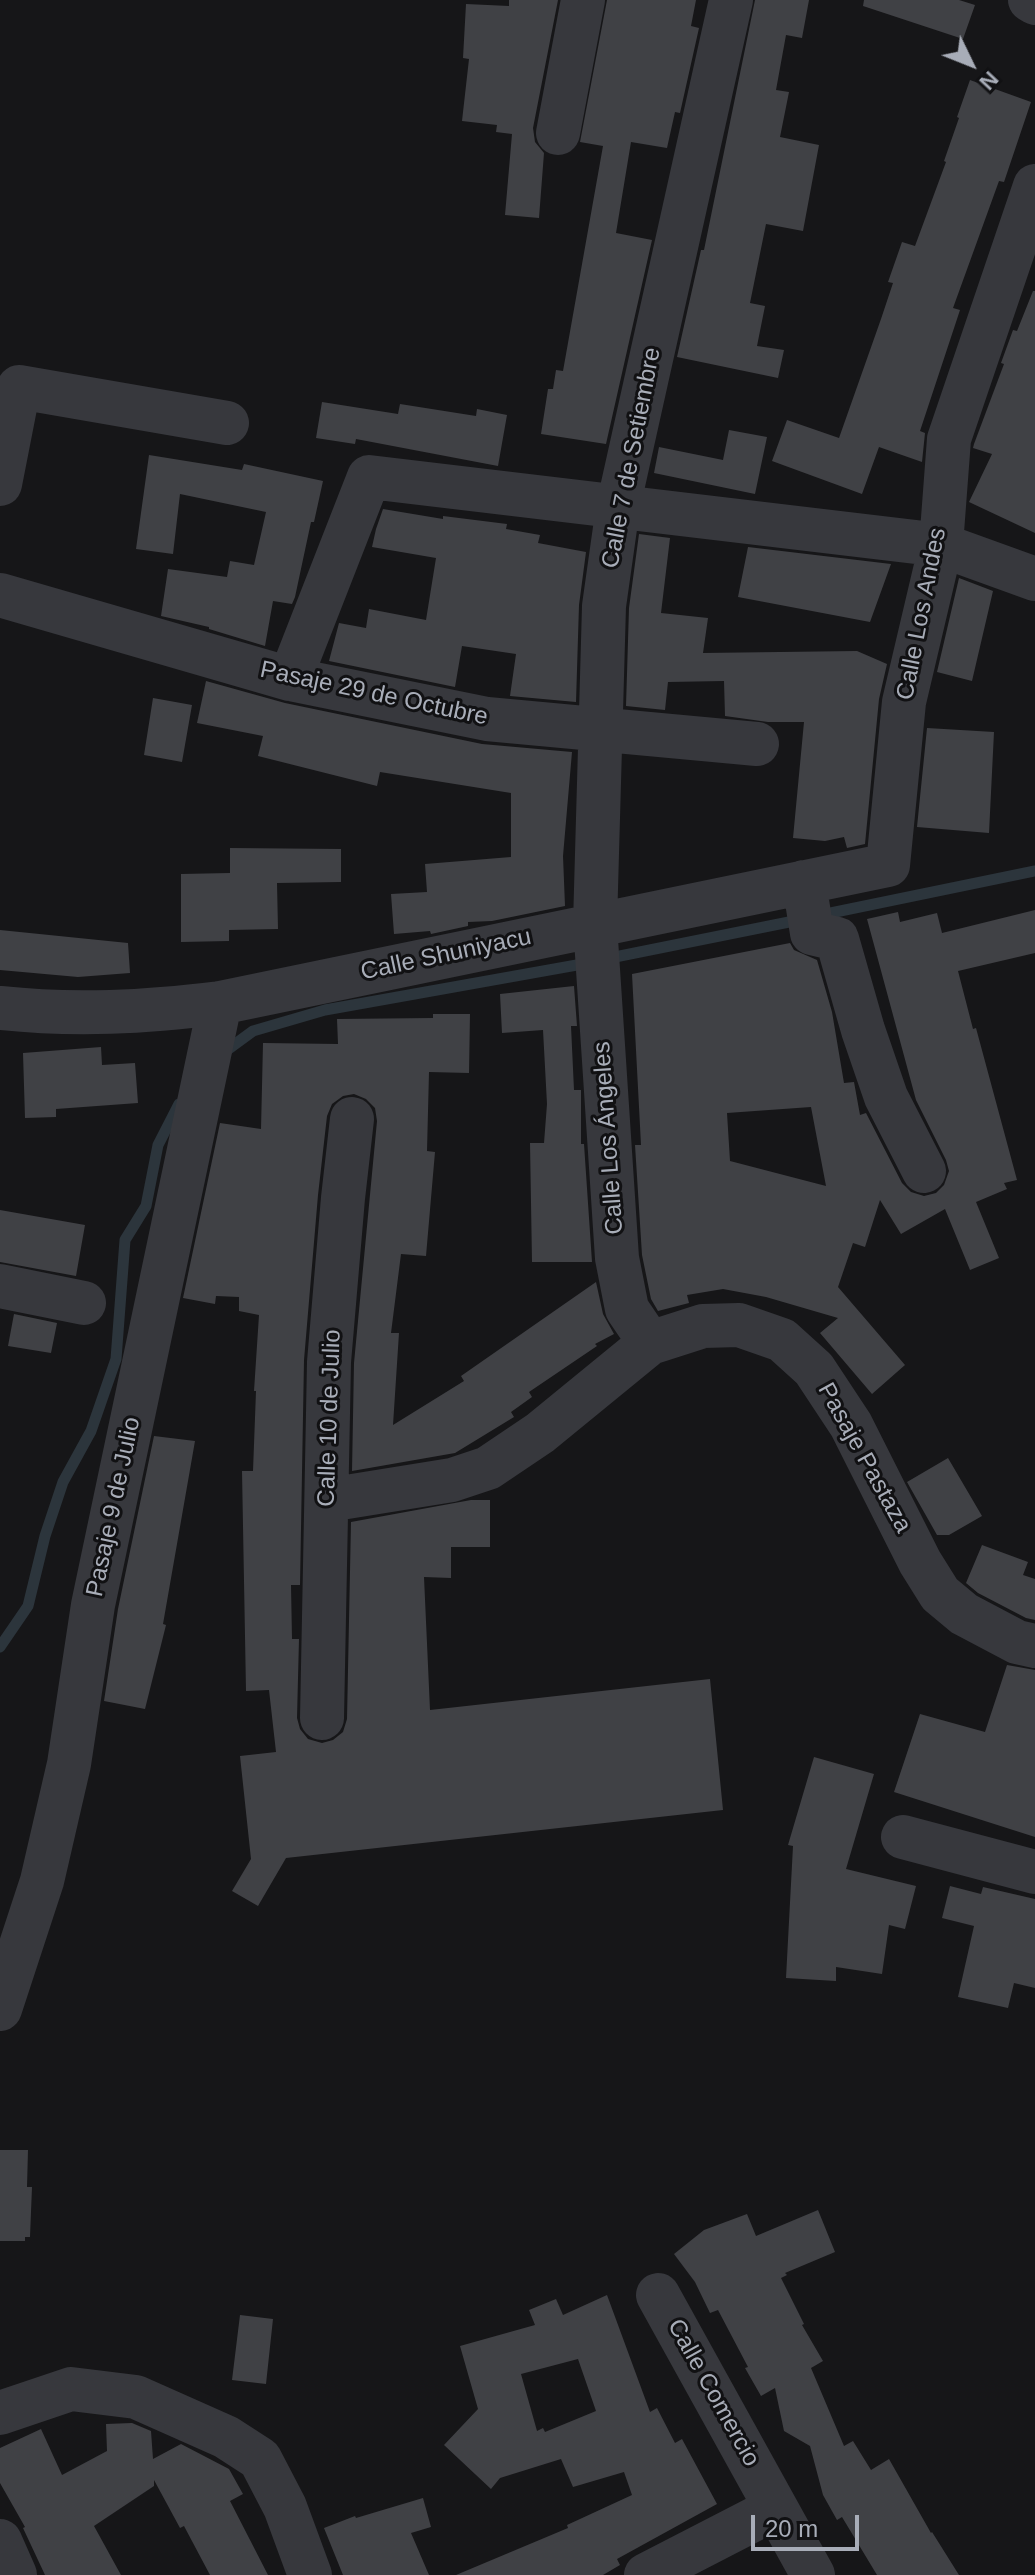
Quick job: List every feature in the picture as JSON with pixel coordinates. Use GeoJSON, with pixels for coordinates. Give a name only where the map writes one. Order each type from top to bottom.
{"type":"FeatureCollection","features":[{"type":"Feature","properties":{"kind":"street"},"geometry":{"type":"LineString","coordinates":[[558,133],[583,0]]}},
{"type":"Feature","properties":{"kind":"street","name":"Calle 7 de Setiembre"},"geometry":{"type":"LineString","coordinates":[[595,924],[604,606],[618,507],[731,0]]}},
{"type":"Feature","properties":{"kind":"street","name":"Calle Los Andes"},"geometry":{"type":"LineString","coordinates":[[888,865],[904,702],[941,545],[949,439],[1035,186]]}},
{"type":"Feature","properties":{"kind":"street"},"geometry":{"type":"LineString","coordinates":[[0,484],[19,387],[227,423]]}},
{"type":"Feature","properties":{"kind":"street"},"geometry":{"type":"LineString","coordinates":[[290,679],[369,477],[941,545],[1009,567],[1035,579]]}},
{"type":"Feature","properties":{"kind":"street","name":"Pasaje 29 de Octubre"},"geometry":{"type":"LineString","coordinates":[[0,595],[290,679],[487,719],[757,744]]}},
{"type":"Feature","properties":{"kind":"street","name":"Calle Shuniyacu"},"geometry":{"type":"LineString","coordinates":[[0,1008],[52,1013],[146,1012],[220,1003],[888,865]]}},
{"type":"Feature","properties":{"kind":"street"},"geometry":{"type":"LineString","coordinates":[[804,882],[812,933],[837,939],[886,1097],[924,1171]]}},
{"type":"Feature","properties":{"kind":"street","name":"Calle Los Ángeles"},"geometry":{"type":"LineString","coordinates":[[595,924],[617,1258],[627,1309],[650,1343]]}},
{"type":"Feature","properties":{"kind":"street","name":"Pasaje 9 de Julio"},"geometry":{"type":"LineString","coordinates":[[0,2009],[42,1881],[69,1764],[93,1605],[220,1003]]}},
{"type":"Feature","properties":{"kind":"street","name":"Calle 10 de Julio"},"geometry":{"type":"LineString","coordinates":[[322,1718],[329,1362],[352,1119]]}},
{"type":"Feature","properties":{"kind":"street"},"geometry":{"type":"LineString","coordinates":[[0,1286],[84,1303]]}},
{"type":"Feature","properties":{"kind":"street","name":"Pasaje Pastaza"},"geometry":{"type":"LineString","coordinates":[[328,1500],[452,1480],[488,1468],[540,1433],[650,1343],[703,1326],[739,1325],[782,1340],[814,1369],[851,1425],[920,1562],[940,1594],[964,1614],[1017,1642],[1035,1646]]}},
{"type":"Feature","properties":{"kind":"street"},"geometry":{"type":"LineString","coordinates":[[903,1837],[1035,1872]]}},
{"type":"Feature","properties":{"kind":"street","name":"Calle Comercio"},"geometry":{"type":"LineString","coordinates":[[658,2295],[813,2575]]}},
{"type":"Feature","properties":{"kind":"street"},"geometry":{"type":"LineString","coordinates":[[0,2413],[71,2389],[136,2397],[226,2437],[260,2459],[285,2507],[310,2575]]}},
{"type":"Feature","properties":{"kind":"street"},"geometry":{"type":"LineString","coordinates":[[646,2575],[776,2508]]}},
{"type":"Feature","properties":{"kind":"street"},"geometry":{"type":"LineString","coordinates":[[0,2541],[15,2575]]}},
{"type":"Feature","properties":{"kind":"building"},"geometry":{"type":"Polygon","coordinates":[[[509,0],[558,0],[533,128],[535,142],[544,153],[539,218],[505,215],[512,134],[496,132],[497,125],[462,121],[469,59],[463,58],[466,4],[509,6],[509,0]]]}},
{"type":"Feature","properties":{"kind":"building"},"geometry":{"type":"Polygon","coordinates":[[[607,0],[696,0],[691,26],[699,28],[680,113],[675,112],[667,148],[631,142],[616,233],[652,240],[606,444],[541,434],[548,389],[553,389],[556,370],[563,371],[603,146],[580,142],[607,0]]]}},
{"type":"Feature","properties":{"kind":"building"},"geometry":{"type":"Polygon","coordinates":[[[755,0],[809,0],[802,38],[786,35],[776,90],[789,92],[780,137],[819,145],[803,231],[766,224],[750,303],[765,306],[757,346],[784,350],[778,378],[677,357],[701,250],[704,250],[755,0]]]}},
{"type":"Feature","properties":{"kind":"building"},"geometry":{"type":"Polygon","coordinates":[[[864,0],[959,0],[975,5],[963,39],[863,6],[864,0]]]}},
{"type":"Feature","properties":{"kind":"building"},"geometry":{"type":"Polygon","coordinates":[[[970,80],[1031,102],[1004,182],[999,181],[953,308],[960,310],[920,431],[925,433],[922,462],[879,447],[862,494],[772,461],[787,420],[839,438],[893,283],[888,282],[902,242],[915,246],[946,162],[970,80]]]}},
{"type":"Feature","properties":{"kind":"building"},"geometry":{"type":"Polygon","coordinates":[[[1033,291],[1035,533],[969,502],[992,454],[973,448],[974,444],[1004,364],[1001,363],[1013,330],[1017,331],[1033,291]]]}},
{"type":"Feature","properties":{"kind":"building"},"geometry":{"type":"Polygon","coordinates":[[[322,402],[398,414],[400,404],[476,416],[477,409],[507,415],[498,466],[356,439],[355,444],[316,438],[322,402]]]}},
{"type":"Feature","properties":{"kind":"building"},"geometry":{"type":"Polygon","coordinates":[[[729,430],[767,437],[755,494],[654,473],[659,447],[723,460],[729,430]]]}},
{"type":"Feature","properties":{"kind":"building"},"geometry":{"type":"Polygon","coordinates":[[[149,455],[242,470],[244,464],[323,481],[295,597],[292,604],[273,601],[265,646],[209,627],[161,616],[168,569],[227,577],[230,561],[254,565],[266,512],[180,494],[173,554],[136,549],[149,455]]]}},
{"type":"Feature","properties":{"kind":"building"},"geometry":{"type":"Polygon","coordinates":[[[383,509],[443,519],[443,516],[507,524],[506,529],[540,535],[538,543],[586,552],[579,605],[576,702],[510,696],[516,654],[462,646],[455,687],[329,661],[339,623],[366,628],[369,609],[426,620],[436,558],[372,547],[383,509]]]}},
{"type":"Feature","properties":{"kind":"building"},"geometry":{"type":"Polygon","coordinates":[[[639,534],[670,538],[661,613],[708,618],[703,653],[857,651],[887,664],[879,699],[865,844],[847,848],[844,837],[825,841],[793,838],[804,722],[768,722],[725,716],[724,681],[668,682],[665,710],[626,706],[629,608],[639,534]]]}},
{"type":"Feature","properties":{"kind":"building"},"geometry":{"type":"Polygon","coordinates":[[[748,547],[891,564],[870,622],[738,597],[748,547]]]}},
{"type":"Feature","properties":{"kind":"building"},"geometry":{"type":"Polygon","coordinates":[[[959,578],[993,591],[972,681],[937,672],[959,578]]]}},
{"type":"Feature","properties":{"kind":"building"},"geometry":{"type":"Polygon","coordinates":[[[206,681],[285,703],[482,744],[572,752],[563,856],[565,906],[492,921],[468,922],[468,926],[431,934],[430,931],[394,934],[391,894],[427,892],[425,864],[511,857],[511,793],[380,772],[377,786],[258,756],[263,736],[197,723],[206,681]]]}},
{"type":"Feature","properties":{"kind":"building"},"geometry":{"type":"Polygon","coordinates":[[[153,698],[192,705],[182,762],[144,755],[153,698]]]}},
{"type":"Feature","properties":{"kind":"building"},"geometry":{"type":"Polygon","coordinates":[[[927,728],[994,732],[989,833],[917,827],[927,728]]]}},
{"type":"Feature","properties":{"kind":"building"},"geometry":{"type":"Polygon","coordinates":[[[230,848],[341,849],[341,882],[277,883],[278,929],[229,930],[229,941],[181,942],[181,874],[230,873],[230,848]]]}},
{"type":"Feature","properties":{"kind":"building"},"geometry":{"type":"Polygon","coordinates":[[[1035,910],[1035,953],[958,971],[1017,1180],[1004,1183],[1007,1189],[976,1202],[999,1258],[970,1270],[945,1209],[901,1234],[880,1200],[865,1247],[853,1243],[838,1287],[905,1365],[872,1394],[820,1333],[838,1318],[766,1297],[723,1289],[687,1295],[689,1303],[658,1311],[651,1299],[642,1255],[635,1145],[641,1145],[632,974],[790,943],[794,950],[817,960],[832,1012],[844,1083],[854,1082],[860,1115],[866,1113],[902,1183],[911,1192],[924,1196],[936,1193],[944,1185],[949,1171],[916,1100],[867,919],[898,912],[900,922],[937,913],[942,933],[1035,910]],[[811,1107],[727,1113],[730,1161],[826,1186],[811,1107]]]}},
{"type":"Feature","properties":{"kind":"building"},"geometry":{"type":"Polygon","coordinates":[[[0,930],[128,943],[130,973],[78,977],[0,970],[0,930]]]}},
{"type":"Feature","properties":{"kind":"building"},"geometry":{"type":"Polygon","coordinates":[[[574,986],[577,1026],[571,1026],[574,1090],[581,1090],[581,1144],[584,1144],[592,1262],[532,1262],[530,1143],[544,1143],[547,1104],[543,1030],[502,1033],[500,994],[574,986]]]}},
{"type":"Feature","properties":{"kind":"building"},"geometry":{"type":"Polygon","coordinates":[[[433,1014],[470,1014],[469,1073],[429,1072],[427,1151],[435,1152],[426,1256],[401,1254],[391,1333],[399,1333],[393,1425],[464,1381],[461,1376],[596,1282],[603,1314],[614,1334],[595,1344],[597,1346],[529,1392],[532,1397],[511,1412],[514,1417],[455,1453],[352,1471],[354,1363],[377,1121],[375,1108],[366,1099],[354,1094],[343,1096],[332,1104],[327,1116],[318,1195],[304,1360],[300,1585],[291,1585],[292,1639],[299,1639],[297,1718],[300,1729],[308,1739],[322,1743],[333,1740],[343,1732],[347,1719],[351,1522],[471,1500],[490,1500],[490,1547],[451,1547],[451,1578],[424,1577],[430,1710],[710,1679],[723,1810],[286,1858],[258,1906],[232,1891],[251,1859],[240,1756],[276,1752],[269,1690],[246,1691],[242,1471],[253,1471],[259,1315],[239,1311],[239,1297],[216,1296],[215,1304],[183,1298],[220,1123],[261,1129],[263,1043],[338,1044],[337,1019],[433,1018],[433,1014]]]}},
{"type":"Feature","properties":{"kind":"building"},"geometry":{"type":"Polygon","coordinates":[[[101,1047],[102,1065],[135,1063],[138,1103],[56,1109],[56,1117],[25,1118],[23,1053],[101,1047]]]}},
{"type":"Feature","properties":{"kind":"building"},"geometry":{"type":"Polygon","coordinates":[[[0,1210],[85,1225],[76,1276],[0,1262],[0,1210]]]}},
{"type":"Feature","properties":{"kind":"building"},"geometry":{"type":"Polygon","coordinates":[[[14,1314],[57,1323],[51,1353],[8,1346],[14,1314]]]}},
{"type":"Feature","properties":{"kind":"building"},"geometry":{"type":"Polygon","coordinates":[[[154,1436],[195,1441],[163,1624],[166,1625],[145,1709],[104,1701],[118,1609],[154,1436]]]}},
{"type":"Feature","properties":{"kind":"building"},"geometry":{"type":"Polygon","coordinates":[[[948,1458],[982,1516],[949,1535],[937,1535],[907,1482],[948,1458]]]}},
{"type":"Feature","properties":{"kind":"building"},"geometry":{"type":"Polygon","coordinates":[[[982,1545],[1028,1562],[1023,1575],[1035,1579],[1035,1620],[978,1593],[966,1583],[982,1545]]]}},
{"type":"Feature","properties":{"kind":"building"},"geometry":{"type":"Polygon","coordinates":[[[1007,1665],[1035,1670],[1035,1837],[894,1792],[920,1714],[985,1732],[1007,1665]]]}},
{"type":"Feature","properties":{"kind":"building"},"geometry":{"type":"Polygon","coordinates":[[[814,1757],[874,1774],[846,1869],[916,1886],[905,1929],[889,1925],[882,1974],[836,1967],[836,1981],[786,1978],[793,1846],[788,1845],[814,1757]]]}},
{"type":"Feature","properties":{"kind":"building"},"geometry":{"type":"Polygon","coordinates":[[[950,1886],[981,1894],[983,1887],[1035,1899],[1035,1988],[1014,1983],[1008,2008],[958,1997],[974,1926],[942,1918],[950,1886]]]}},
{"type":"Feature","properties":{"kind":"building"},"geometry":{"type":"Polygon","coordinates":[[[0,2150],[28,2150],[27,2187],[32,2187],[30,2237],[25,2237],[25,2241],[0,2241],[0,2150]]]}},
{"type":"Feature","properties":{"kind":"building"},"geometry":{"type":"Polygon","coordinates":[[[818,2210],[835,2252],[785,2273],[787,2275],[781,2278],[802,2325],[823,2361],[811,2368],[844,2446],[853,2441],[871,2470],[889,2459],[959,2575],[877,2575],[842,2517],[837,2520],[823,2495],[810,2446],[784,2431],[775,2388],[761,2396],[718,2310],[710,2313],[695,2282],[674,2254],[704,2230],[747,2214],[756,2236],[818,2210]]]}},
{"type":"Feature","properties":{"kind":"building"},"geometry":{"type":"Polygon","coordinates":[[[607,2295],[650,2412],[657,2408],[675,2443],[682,2439],[717,2504],[617,2559],[620,2565],[603,2575],[456,2575],[568,2528],[567,2525],[632,2495],[624,2472],[573,2487],[561,2459],[500,2478],[491,2489],[444,2445],[478,2409],[460,2346],[535,2325],[529,2310],[556,2299],[563,2315],[607,2295]],[[578,2359],[521,2374],[537,2431],[543,2428],[545,2432],[596,2411],[578,2359]]]}},
{"type":"Feature","properties":{"kind":"building"},"geometry":{"type":"Polygon","coordinates":[[[240,2315],[273,2319],[266,2384],[232,2380],[240,2315]]]}},
{"type":"Feature","properties":{"kind":"building"},"geometry":{"type":"Polygon","coordinates":[[[132,2423],[151,2431],[153,2459],[181,2444],[229,2469],[243,2494],[230,2501],[268,2575],[210,2575],[184,2526],[180,2528],[154,2480],[154,2486],[94,2526],[121,2575],[45,2575],[25,2527],[0,2483],[0,2448],[41,2429],[62,2475],[107,2451],[106,2424],[132,2423]]]}},
{"type":"Feature","properties":{"kind":"building"},"geometry":{"type":"Polygon","coordinates":[[[423,2498],[431,2527],[411,2533],[429,2575],[343,2575],[324,2528],[355,2516],[423,2498]]]}},
{"type":"Feature","properties":{"kind":"waterway"},"geometry":{"type":"LineString","coordinates":[[816,916],[1035,871]]}},
{"type":"Feature","properties":{"kind":"waterway"},"geometry":{"type":"LineString","coordinates":[[605,959],[799,920]]}},
{"type":"Feature","properties":{"kind":"waterway"},"geometry":{"type":"LineString","coordinates":[[223,1053],[253,1031],[325,1010],[588,963]]}},
{"type":"Feature","properties":{"kind":"waterway"},"geometry":{"type":"LineString","coordinates":[[0,1647],[28,1606],[45,1536],[63,1482],[91,1431],[116,1359],[125,1240],[146,1206],[158,1145],[179,1104]]}}]}
